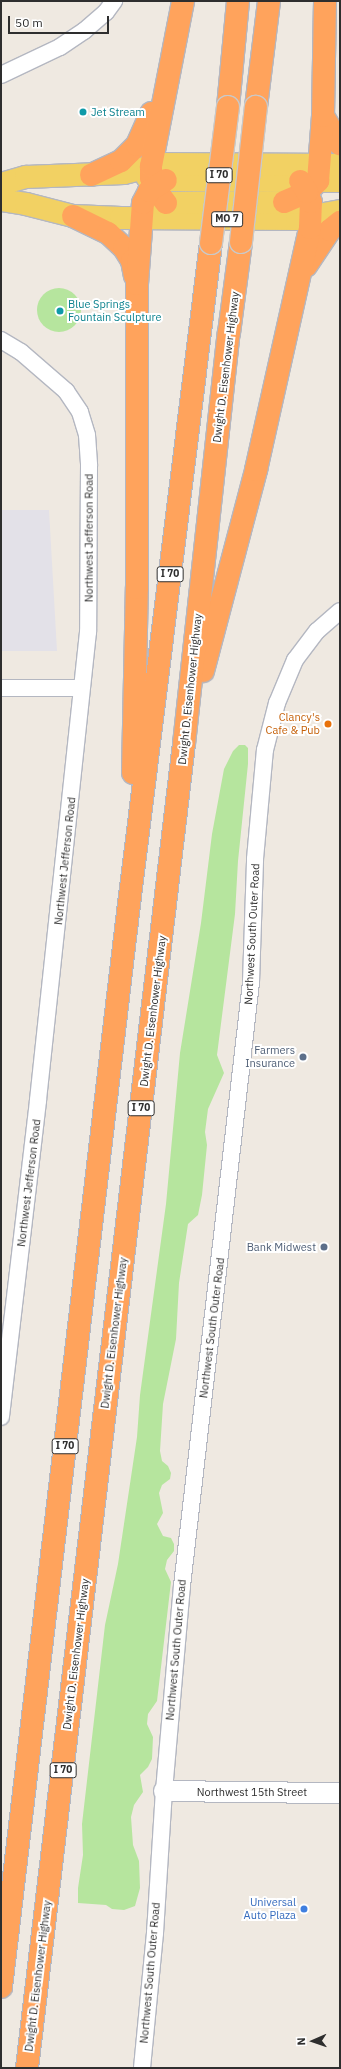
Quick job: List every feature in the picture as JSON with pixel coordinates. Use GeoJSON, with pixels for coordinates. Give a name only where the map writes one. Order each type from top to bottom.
{"type":"FeatureCollection","features":[{"type":"Feature","properties":{"kind":"highway"},"geometry":{"type":"LineString","coordinates":[[129,904],[137,588],[137,284],[153,191],[162,104],[183,1]]}},
{"type":"Feature","properties":{"kind":"highway","name":"I 70"},"geometry":{"type":"LineString","coordinates":[[1,1987],[129,904],[228,107],[238,1]]}},
{"type":"Feature","properties":{"kind":"highway","name":"Dwight D. Eisenhower Highway"},"geometry":{"type":"LineString","coordinates":[[27,2068],[184,744],[229,333],[269,1]]}},
{"type":"Feature","properties":{"kind":"highway"},"geometry":{"type":"LineString","coordinates":[[184,744],[256,470],[298,279],[315,186],[323,116],[325,1]]}},
{"type":"Feature","properties":{"kind":"highway"},"geometry":{"type":"LineString","coordinates":[[92,175],[121,161],[137,145],[153,108],[162,104]]}},
{"type":"Feature","properties":{"kind":"highway"},"geometry":{"type":"LineString","coordinates":[[323,116],[340,144]]}},
{"type":"Feature","properties":{"kind":"highway"},"geometry":{"type":"LineString","coordinates":[[73,216],[108,233],[124,248],[132,262],[137,284]]}},
{"type":"Feature","properties":{"kind":"highway"},"geometry":{"type":"LineString","coordinates":[[298,279],[330,230],[340,222]]}},
{"type":"Feature","properties":{"kind":"main road","name":"MO 7"},"geometry":{"type":"LineString","coordinates":[[153,191],[161,164],[315,186],[340,206]]}},
{"type":"Feature","properties":{"kind":"main road","name":"MO 7"},"geometry":{"type":"LineString","coordinates":[[1,184],[26,177],[124,173],[153,191],[297,219],[315,186]]}},
{"type":"Feature","properties":{"kind":"main road","name":"MO 7"},"geometry":{"type":"LineString","coordinates":[[26,204],[153,191],[284,202],[315,186],[340,181]]}},
{"type":"Feature","properties":{"kind":"main road","name":"MO 7"},"geometry":{"type":"LineString","coordinates":[[315,186],[340,211]]}},
{"type":"Feature","properties":{"kind":"main road","name":"MO 7"},"geometry":{"type":"LineString","coordinates":[[1,200],[26,204],[73,216],[153,191]]}},
{"type":"Feature","properties":{"kind":"street"},"geometry":{"type":"LineString","coordinates":[[1,75],[60,47],[84,31],[106,12],[114,1]]}},
{"type":"Feature","properties":{"kind":"street","name":"Northwest Jefferson Road"},"geometry":{"type":"LineString","coordinates":[[1,340],[21,352],[66,392],[80,412],[87,434],[89,466],[88,632],[81,688],[74,774],[7,1323],[1,1417]]}},
{"type":"Feature","properties":{"kind":"street","name":"Northwest South Outer Road"},"geometry":{"type":"LineString","coordinates":[[142,2068],[155,1932],[164,1791],[184,1570],[251,982],[255,859],[265,750],[277,703],[294,660],[317,631],[340,611]]}},
{"type":"Feature","properties":{"kind":"street"},"geometry":{"type":"LineString","coordinates":[[1,688],[81,688]]}},
{"type":"Feature","properties":{"kind":"street","name":"Northwest 15th Street"},"geometry":{"type":"LineString","coordinates":[[164,1791],[340,1793]]}},
{"type":"Feature","properties":{"kind":"shaded area"},"geometry":{"type":"Polygon","coordinates":[[[1,510],[49,510],[57,651],[1,651],[1,510]]]}},
{"type":"Feature","properties":{"kind":"green space"},"geometry":{"type":"Polygon","coordinates":[[[55,288],[63,288],[75,294],[81,306],[81,314],[75,326],[63,332],[55,332],[43,326],[37,314],[37,306],[43,294],[55,288]]]}},
{"type":"Feature","properties":{"kind":"green space"},"geometry":{"type":"Polygon","coordinates":[[[239,745],[245,745],[248,748],[248,764],[238,861],[235,914],[217,1055],[224,1073],[208,1109],[205,1132],[207,1145],[202,1195],[198,1215],[188,1224],[179,1283],[176,1339],[163,1404],[160,1451],[162,1461],[168,1466],[171,1473],[170,1479],[162,1485],[159,1493],[163,1513],[157,1524],[163,1536],[171,1538],[174,1544],[174,1551],[167,1560],[165,1569],[171,1582],[157,1701],[148,1714],[147,1724],[153,1737],[152,1759],[148,1767],[140,1775],[143,1792],[134,1805],[131,1817],[133,1845],[139,1861],[140,1888],[135,1906],[124,1910],[112,1909],[106,1905],[78,1903],[78,1888],[83,1855],[82,1824],[105,1625],[118,1564],[137,1437],[140,1395],[166,1204],[180,1053],[201,923],[212,834],[224,769],[233,751],[239,745]]]}},
{"type":"Feature","properties":{"kind":"place","name":"Jet Stream"},"geometry":{"type":"Point","coordinates":[83,112]}},
{"type":"Feature","properties":{"kind":"place","name":"Blue Springs Fountain Sculpture"},"geometry":{"type":"Point","coordinates":[60,311]}},
{"type":"Feature","properties":{"kind":"place","name":"Clancy's Cafe & Pub"},"geometry":{"type":"Point","coordinates":[328,724]}},
{"type":"Feature","properties":{"kind":"place","name":"Farmers Insurance"},"geometry":{"type":"Point","coordinates":[303,1057]}},
{"type":"Feature","properties":{"kind":"place","name":"Bank Midwest"},"geometry":{"type":"Point","coordinates":[324,1247]}},
{"type":"Feature","properties":{"kind":"place","name":"Universal Auto Plaza"},"geometry":{"type":"Point","coordinates":[304,1909]}}]}
